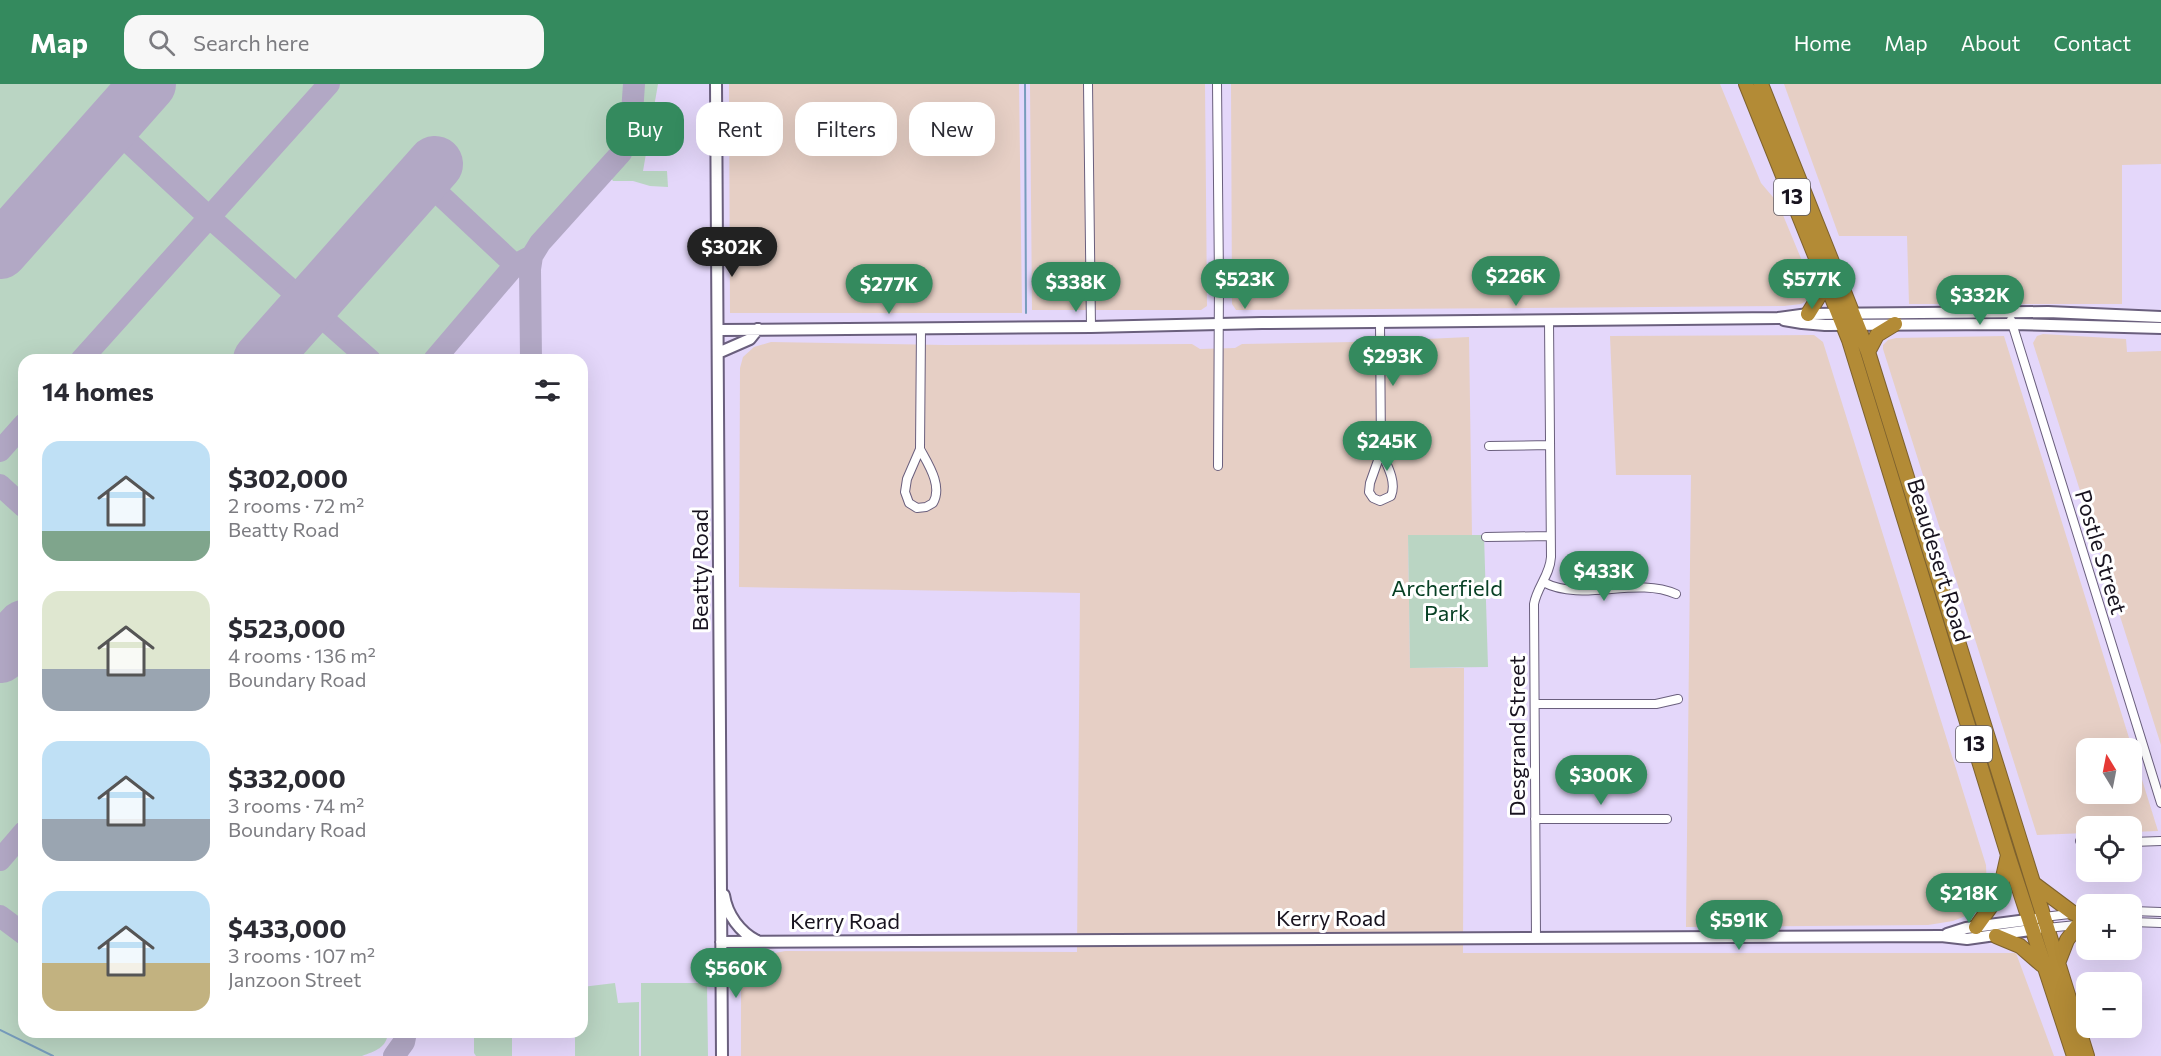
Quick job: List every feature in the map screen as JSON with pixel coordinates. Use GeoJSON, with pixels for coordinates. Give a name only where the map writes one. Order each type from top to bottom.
{"type":"FeatureCollection","features":[{"type":"Feature","properties":{"kind":"highway","name":"Beaudesert Road"},"geometry":{"type":"LineString","coordinates":[[1746,84],[1842,319],[2008,855],[2074,1056]]}},
{"type":"Feature","properties":{"kind":"highway","name":"Beaudesert Road"},"geometry":{"type":"LineString","coordinates":[[1761,84],[1868,352],[2087,1056]]}},
{"type":"Feature","properties":{"kind":"highway"},"geometry":{"type":"LineString","coordinates":[[1808,314],[1827,283]]}},
{"type":"Feature","properties":{"kind":"highway"},"geometry":{"type":"LineString","coordinates":[[1868,352],[1877,335],[1895,324]]}},
{"type":"Feature","properties":{"kind":"highway"},"geometry":{"type":"LineString","coordinates":[[1976,927],[1999,895],[2008,855]]}},
{"type":"Feature","properties":{"kind":"highway"},"geometry":{"type":"LineString","coordinates":[[2033,883],[2076,914]]}},
{"type":"Feature","properties":{"kind":"highway"},"geometry":{"type":"LineString","coordinates":[[2058,963],[2067,940],[2076,926]]}},
{"type":"Feature","properties":{"kind":"highway"},"geometry":{"type":"LineString","coordinates":[[1996,936],[2022,947],[2044,966]]}},
{"type":"Feature","properties":{"kind":"main road","name":"Beatty Road"},"geometry":{"type":"LineString","coordinates":[[716,84],[722,1056]]}},
{"type":"Feature","properties":{"kind":"main road"},"geometry":{"type":"LineString","coordinates":[[1778,318],[1802,324],[1842,319],[2007,312],[2161,317]]}},
{"type":"Feature","properties":{"kind":"main road"},"geometry":{"type":"LineString","coordinates":[[718,330],[1778,318],[1808,314],[1842,319]]}},
{"type":"Feature","properties":{"kind":"main road"},"geometry":{"type":"LineString","coordinates":[[1856,319],[1895,324],[2161,328]]}},
{"type":"Feature","properties":{"kind":"main road"},"geometry":{"type":"LineString","coordinates":[[718,353],[750,339],[758,329]]}},
{"type":"Feature","properties":{"kind":"main road"},"geometry":{"type":"LineString","coordinates":[[721,867],[725,903],[738,927],[758,942]]}},
{"type":"Feature","properties":{"kind":"main road","name":"Kerry Road"},"geometry":{"type":"LineString","coordinates":[[1941,936],[1976,927],[2046,923]]}},
{"type":"Feature","properties":{"kind":"main road","name":"Kerry Road"},"geometry":{"type":"LineString","coordinates":[[721,942],[1941,936],[1966,939],[1996,936],[2031,925]]}},
{"type":"Feature","properties":{"kind":"street"},"geometry":{"type":"LineString","coordinates":[[1088,84],[1091,327]]}},
{"type":"Feature","properties":{"kind":"street"},"geometry":{"type":"LineString","coordinates":[[1217,84],[1218,466]]}},
{"type":"Feature","properties":{"kind":"street","name":"Postle Street"},"geometry":{"type":"LineString","coordinates":[[2007,312],[2161,803]]}},
{"type":"Feature","properties":{"kind":"street","name":"Desgrand Street"},"geometry":{"type":"LineString","coordinates":[[1536,938],[1534,604],[1550,565],[1549,321]]}},
{"type":"Feature","properties":{"kind":"street"},"geometry":{"type":"LineString","coordinates":[[1380,322],[1381,452],[1369,488],[1373,498],[1380,501],[1391,496],[1393,489],[1389,469],[1381,452]]}},
{"type":"Feature","properties":{"kind":"street"},"geometry":{"type":"LineString","coordinates":[[920,449],[929,465],[937,491],[933,503],[917,508],[909,503],[905,492],[920,449],[921,329]]}},
{"type":"Feature","properties":{"kind":"street"},"geometry":{"type":"LineString","coordinates":[[1489,446],[1550,445]]}},
{"type":"Feature","properties":{"kind":"street"},"geometry":{"type":"LineString","coordinates":[[1486,537],[1550,536]]}},
{"type":"Feature","properties":{"kind":"street"},"geometry":{"type":"LineString","coordinates":[[1543,582],[1559,589],[1657,588],[1676,594]]}},
{"type":"Feature","properties":{"kind":"street"},"geometry":{"type":"LineString","coordinates":[[1535,704],[1656,704],[1678,699]]}},
{"type":"Feature","properties":{"kind":"street"},"geometry":{"type":"LineString","coordinates":[[1535,819],[1667,819]]}},
{"type":"Feature","properties":{"kind":"street"},"geometry":{"type":"LineString","coordinates":[[2142,842],[2161,841]]}},
{"type":"Feature","properties":{"kind":"street"},"geometry":{"type":"LineString","coordinates":[[2142,911],[2161,912]]}},
{"type":"Feature","properties":{"kind":"street","name":"Kerry Road"},"geometry":{"type":"LineString","coordinates":[[2046,923],[2076,919]]}},
{"type":"Feature","properties":{"kind":"street","name":"Kerry Road"},"geometry":{"type":"LineString","coordinates":[[2046,923],[2076,919]]}},
{"type":"Feature","properties":{"kind":"street"},"geometry":{"type":"LineString","coordinates":[[2142,922],[2161,923]]}},
{"type":"Feature","properties":{"kind":"shaded area"},"geometry":{"type":"Polygon","coordinates":[[[729,84],[1019,84],[1022,313],[730,313],[729,156],[783,156],[783,102],[729,102],[729,84]]]}},
{"type":"Feature","properties":{"kind":"shaded area"},"geometry":{"type":"Polygon","coordinates":[[[1030,84],[1205,84],[1207,306],[1201,310],[1032,310],[1030,84]]]}},
{"type":"Feature","properties":{"kind":"shaded area"},"geometry":{"type":"Polygon","coordinates":[[[1231,84],[1720,84],[1761,183],[1778,203],[1812,285],[1811,298],[1801,304],[1784,306],[1236,310],[1232,304],[1231,84]]]}},
{"type":"Feature","properties":{"kind":"shaded area"},"geometry":{"type":"Polygon","coordinates":[[[1784,84],[2161,84],[2161,164],[2122,165],[2122,304],[1909,304],[1907,236],[1839,236],[1784,84]]]}},
{"type":"Feature","properties":{"kind":"shaded area"},"geometry":{"type":"Polygon","coordinates":[[[2043,334],[2126,339],[2127,352],[2161,351],[2161,745],[2033,343],[2037,336],[2043,334]]]}},
{"type":"Feature","properties":{"kind":"shaded area"},"geometry":{"type":"Polygon","coordinates":[[[1814,335],[1823,342],[1986,865],[1987,888],[1982,900],[1968,915],[1953,921],[1928,925],[1686,927],[1691,475],[1616,475],[1610,336],[1814,335]]]}},
{"type":"Feature","properties":{"kind":"shaded area"},"geometry":{"type":"Polygon","coordinates":[[[2004,336],[2129,738],[2076,738],[2076,804],[2142,804],[2142,780],[2158,831],[2142,832],[2142,816],[2076,816],[2076,833],[2037,835],[1883,349],[1883,345],[1888,340],[2004,336]]]}},
{"type":"Feature","properties":{"kind":"shaded area"},"geometry":{"type":"Polygon","coordinates":[[[1469,337],[1472,535],[1408,536],[1410,668],[1464,668],[1463,953],[2016,953],[2054,1056],[741,1056],[741,982],[749,965],[770,954],[785,951],[1077,952],[1080,593],[739,587],[740,368],[743,357],[754,347],[771,342],[946,345],[1192,344],[1200,349],[1235,348],[1242,344],[1355,342],[1366,346],[1396,345],[1405,340],[1469,337]]]}},
{"type":"Feature","properties":{"kind":"green space"},"geometry":{"type":"Polygon","coordinates":[[[0,84],[658,84],[655,102],[606,102],[606,156],[609,156],[433,354],[18,354],[18,1038],[387,1038],[383,1045],[362,1056],[0,1056],[0,84]]]}},
{"type":"Feature","properties":{"kind":"green space"},"geometry":{"type":"Polygon","coordinates":[[[621,156],[646,156],[643,171],[667,171],[668,187],[650,186],[633,181],[613,181],[609,174],[621,156]]]}},
{"type":"Feature","properties":{"kind":"green space","name":"Archerfield Park"},"geometry":{"type":"Polygon","coordinates":[[[1408,535],[1484,535],[1488,667],[1410,668],[1408,535]]]}},
{"type":"Feature","properties":{"kind":"green space"},"geometry":{"type":"Polygon","coordinates":[[[615,983],[618,1003],[639,1002],[639,1056],[575,1056],[575,1038],[588,1038],[588,986],[615,983]]]}},
{"type":"Feature","properties":{"kind":"green space"},"geometry":{"type":"Polygon","coordinates":[[[641,983],[707,983],[708,1056],[641,1056],[641,983]]]}},
{"type":"Feature","properties":{"kind":"green space"},"geometry":{"type":"Polygon","coordinates":[[[474,1038],[512,1038],[512,1056],[476,1056],[474,1038]]]}},
{"type":"Feature","properties":{"kind":"waterway"},"geometry":{"type":"LineString","coordinates":[[1025,84],[1026,313]]}},
{"type":"Feature","properties":{"kind":"waterway"},"geometry":{"type":"LineString","coordinates":[[0,1030],[53,1056]]}},
{"type":"Feature","properties":{"kind":"taxiway"},"geometry":{"type":"LineString","coordinates":[[86,354],[329,84]]}},
{"type":"Feature","properties":{"kind":"taxiway"},"geometry":{"type":"LineString","coordinates":[[531,354],[530,269],[532,256],[540,243],[621,153],[631,128],[634,84]]}},
{"type":"Feature","properties":{"kind":"taxiway"},"geometry":{"type":"LineString","coordinates":[[111,126],[363,354]]}},
{"type":"Feature","properties":{"kind":"taxiway"},"geometry":{"type":"LineString","coordinates":[[422,178],[515,265]]}},
{"type":"Feature","properties":{"kind":"taxiway"},"geometry":{"type":"LineString","coordinates":[[439,354],[515,265],[532,256]]}},
{"type":"Feature","properties":{"kind":"taxiway"},"geometry":{"type":"LineString","coordinates":[[0,451],[18,431]]}},
{"type":"Feature","properties":{"kind":"taxiway"},"geometry":{"type":"LineString","coordinates":[[0,485],[18,502]]}},
{"type":"Feature","properties":{"kind":"taxiway"},"geometry":{"type":"LineString","coordinates":[[0,860],[18,839]]}},
{"type":"Feature","properties":{"kind":"taxiway"},"geometry":{"type":"LineString","coordinates":[[0,916],[18,930]]}},
{"type":"Feature","properties":{"kind":"taxiway"},"geometry":{"type":"LineString","coordinates":[[394,1056],[405,1038]]}},
{"type":"Feature","properties":{"kind":"runway"},"geometry":{"type":"LineString","coordinates":[[0,251],[148,84]]}},
{"type":"Feature","properties":{"kind":"runway"},"geometry":{"type":"LineString","coordinates":[[266,354],[435,164]]}},
{"type":"Feature","properties":{"kind":"runway"},"geometry":{"type":"LineString","coordinates":[[0,655],[18,635]]}}]}
